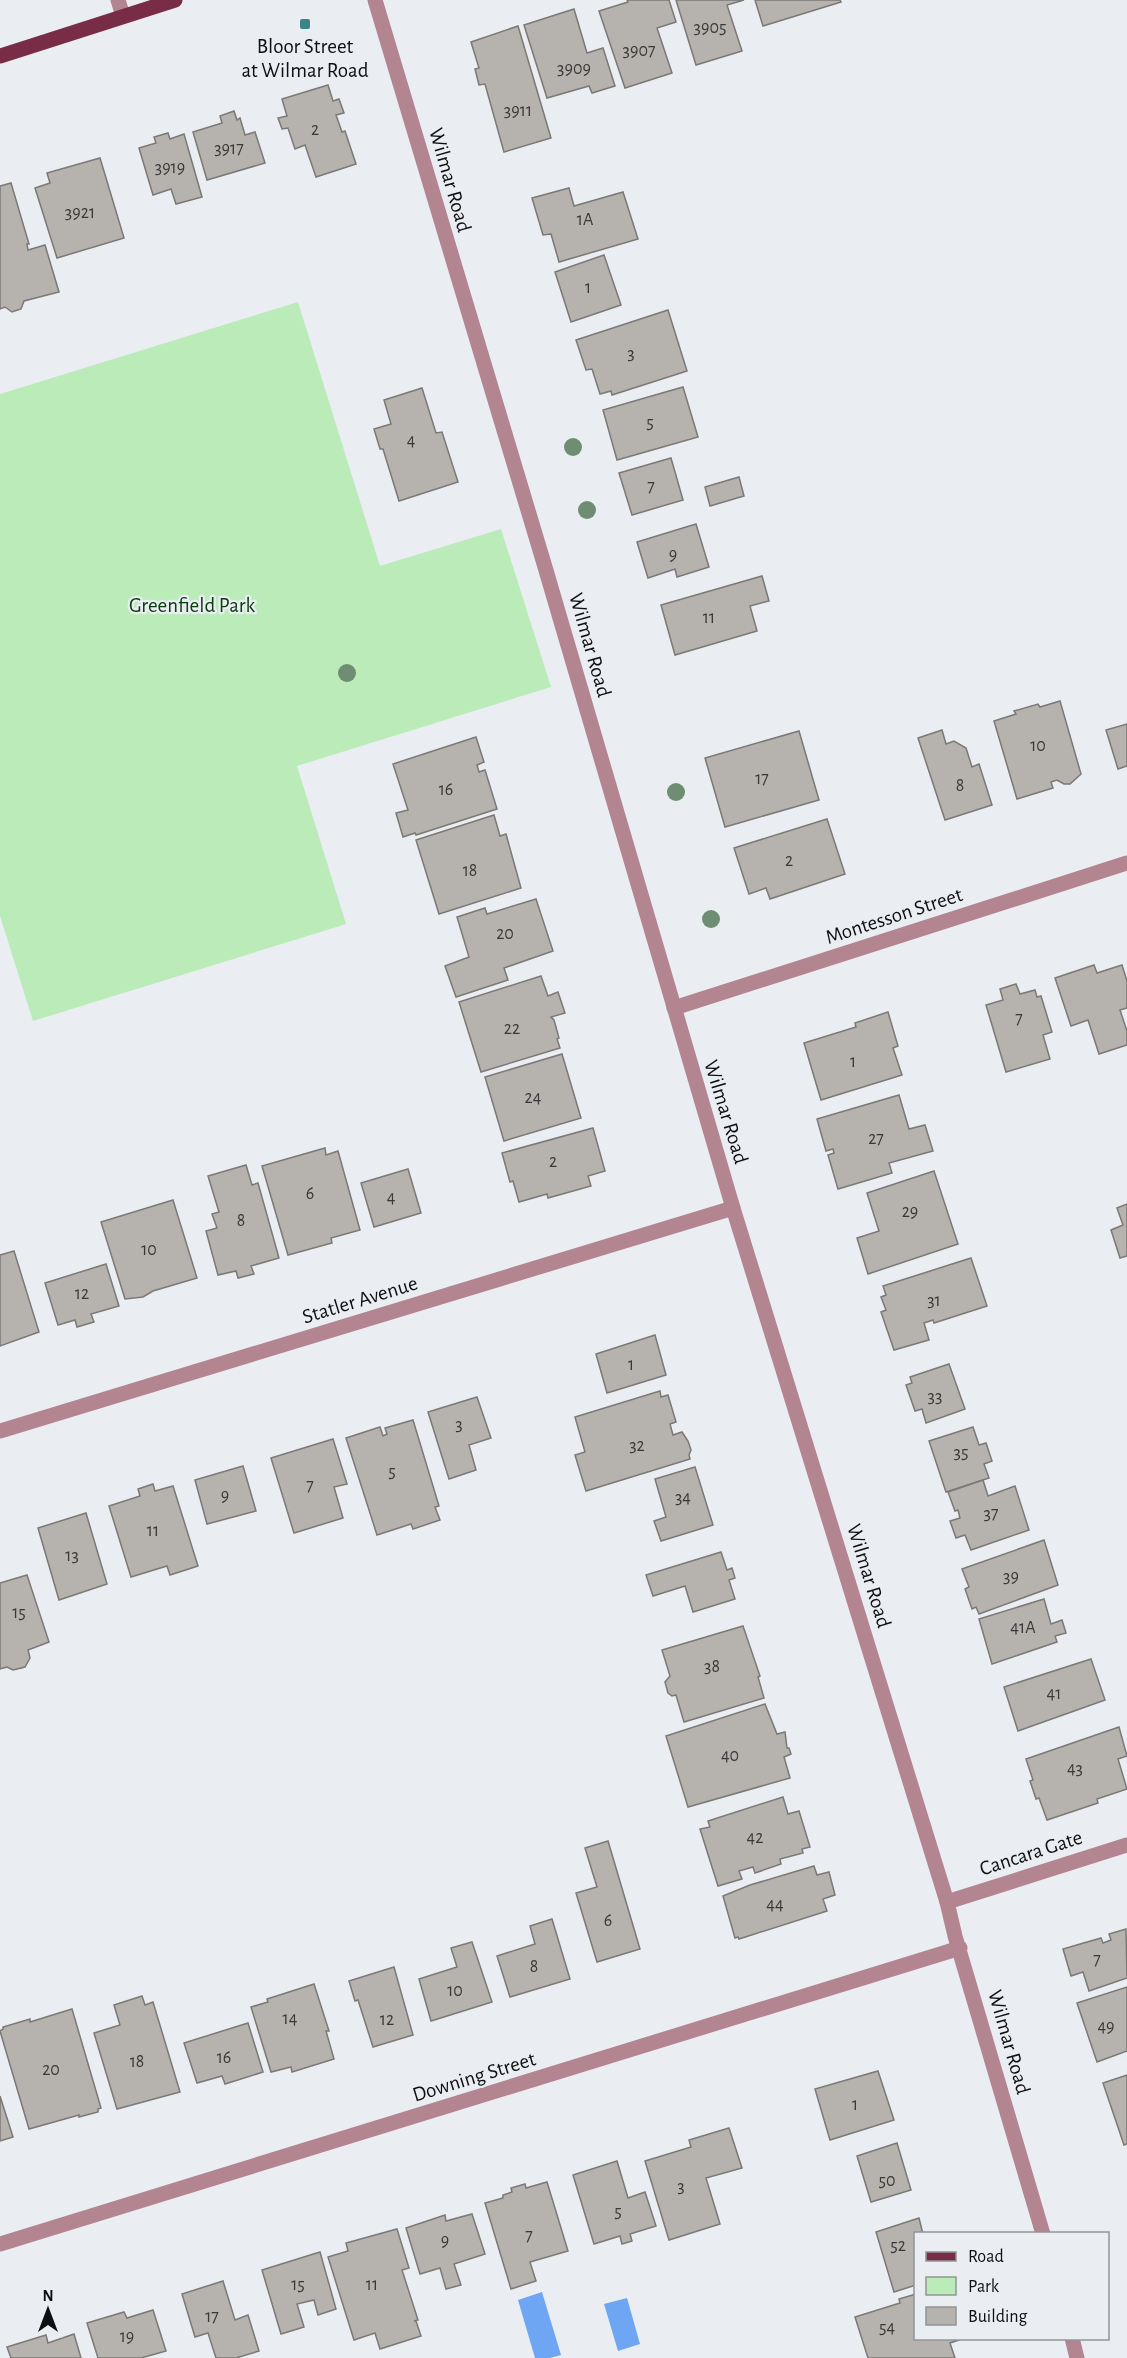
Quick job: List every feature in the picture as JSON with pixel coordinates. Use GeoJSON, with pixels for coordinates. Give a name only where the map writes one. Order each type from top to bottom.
{"type":"FeatureCollection","features":[{"type":"Feature","properties":{"kind":"main road"},"geometry":{"type":"LineString","coordinates":[[0,56],[175,0]]}},
{"type":"Feature","properties":{"kind":"street"},"geometry":{"type":"LineString","coordinates":[[118,0],[123,16]]}},
{"type":"Feature","properties":{"kind":"street","name":"Wilmar Road"},"geometry":{"type":"LineString","coordinates":[[375,0],[545,567],[733,1208],[947,1902],[1041,2232]]}},
{"type":"Feature","properties":{"kind":"street","name":"Montesson Street"},"geometry":{"type":"LineString","coordinates":[[674,1008],[1127,863]]}},
{"type":"Feature","properties":{"kind":"street","name":"Statler Avenue"},"geometry":{"type":"LineString","coordinates":[[0,1431],[733,1208]]}},
{"type":"Feature","properties":{"kind":"street","name":"Cancara Gate"},"geometry":{"type":"LineString","coordinates":[[947,1902],[1127,1845]]}},
{"type":"Feature","properties":{"kind":"street","name":"Downing Street"},"geometry":{"type":"LineString","coordinates":[[0,2244],[960,1948]]}},
{"type":"Feature","properties":{"kind":"street"},"geometry":{"type":"LineString","coordinates":[[1072,2340],[1077,2358]]}},
{"type":"Feature","properties":{"kind":"green space","name":"Greenfield Park"},"geometry":{"type":"Polygon","coordinates":[[[298,302],[380,566],[501,529],[551,687],[297,766],[346,924],[33,1021],[0,916],[0,394],[298,302]]]}},
{"type":"Feature","properties":{"kind":"water"},"geometry":{"type":"Polygon","coordinates":[[[542,2292],[561,2355],[550,2358],[535,2358],[518,2300],[542,2292]]]}},
{"type":"Feature","properties":{"kind":"water"},"geometry":{"type":"Polygon","coordinates":[[[627,2298],[640,2344],[618,2351],[604,2304],[627,2298]]]}},
{"type":"Feature","properties":{"kind":"building"},"geometry":{"type":"Polygon","coordinates":[[[627,0],[669,0],[676,22],[657,28],[672,73],[625,88],[599,11],[628,2],[627,0]]]}},
{"type":"Feature","properties":{"kind":"building"},"geometry":{"type":"Polygon","coordinates":[[[676,0],[744,0],[727,5],[742,51],[696,65],[676,0]]]}},
{"type":"Feature","properties":{"kind":"building"},"geometry":{"type":"Polygon","coordinates":[[[755,0],[840,0],[841,2],[763,26],[755,0]]]}},
{"type":"Feature","properties":{"kind":"building"},"geometry":{"type":"Polygon","coordinates":[[[574,9],[587,53],[603,48],[615,86],[592,93],[589,86],[547,98],[524,25],[574,9]]]}},
{"type":"Feature","properties":{"kind":"building"},"geometry":{"type":"Polygon","coordinates":[[[518,26],[551,138],[504,152],[485,84],[479,85],[475,69],[479,68],[471,42],[518,26]]]}},
{"type":"Feature","properties":{"kind":"building"},"geometry":{"type":"Polygon","coordinates":[[[328,85],[333,101],[339,99],[344,113],[336,115],[342,132],[345,131],[356,164],[316,177],[305,145],[295,149],[288,128],[282,129],[278,118],[287,116],[282,99],[328,85]]]}},
{"type":"Feature","properties":{"kind":"building"},"geometry":{"type":"Polygon","coordinates":[[[234,111],[237,120],[240,118],[245,135],[255,132],[265,163],[207,180],[193,132],[222,123],[220,116],[234,111]]]}},
{"type":"Feature","properties":{"kind":"building"},"geometry":{"type":"Polygon","coordinates":[[[168,133],[170,139],[184,134],[202,197],[176,204],[171,189],[153,195],[139,148],[156,143],[154,137],[168,133]]]}},
{"type":"Feature","properties":{"kind":"building"},"geometry":{"type":"Polygon","coordinates":[[[100,158],[124,238],[57,258],[35,188],[50,183],[47,173],[100,158]]]}},
{"type":"Feature","properties":{"kind":"building"},"geometry":{"type":"Polygon","coordinates":[[[11,183],[29,244],[27,244],[28,250],[45,245],[59,292],[24,301],[21,309],[12,312],[5,307],[0,309],[0,186],[11,183]]]}},
{"type":"Feature","properties":{"kind":"building"},"geometry":{"type":"Polygon","coordinates":[[[569,188],[574,206],[623,192],[638,239],[559,262],[551,234],[543,235],[532,198],[569,188]]]}},
{"type":"Feature","properties":{"kind":"building"},"geometry":{"type":"Polygon","coordinates":[[[604,255],[621,305],[571,322],[555,272],[604,255]]]}},
{"type":"Feature","properties":{"kind":"building"},"geometry":{"type":"Polygon","coordinates":[[[668,310],[687,371],[612,395],[611,391],[600,394],[592,369],[586,370],[576,340],[668,310]]]}},
{"type":"Feature","properties":{"kind":"building"},"geometry":{"type":"Polygon","coordinates":[[[683,387],[698,437],[617,460],[603,410],[683,387]]]}},
{"type":"Feature","properties":{"kind":"building"},"geometry":{"type":"Polygon","coordinates":[[[422,388],[436,433],[442,432],[458,482],[399,501],[383,449],[380,449],[374,429],[391,424],[384,400],[422,388]]]}},
{"type":"Feature","properties":{"kind":"building"},"geometry":{"type":"Polygon","coordinates":[[[671,458],[683,500],[632,515],[619,473],[671,458]]]}},
{"type":"Feature","properties":{"kind":"building"},"geometry":{"type":"Polygon","coordinates":[[[739,477],[744,496],[710,506],[705,487],[739,477]]]}},
{"type":"Feature","properties":{"kind":"building"},"geometry":{"type":"Polygon","coordinates":[[[696,524],[709,567],[677,577],[675,569],[648,578],[637,542],[696,524]]]}},
{"type":"Feature","properties":{"kind":"building"},"geometry":{"type":"Polygon","coordinates":[[[762,576],[769,601],[750,606],[757,631],[675,655],[661,605],[762,576]]]}},
{"type":"Feature","properties":{"kind":"building"},"geometry":{"type":"Polygon","coordinates":[[[1060,701],[1081,774],[1070,784],[1057,780],[1051,782],[1053,788],[1017,799],[994,721],[1016,714],[1014,711],[1060,701]]]}},
{"type":"Feature","properties":{"kind":"building"},"geometry":{"type":"Polygon","coordinates":[[[1127,724],[1127,766],[1118,769],[1106,730],[1127,724]]]}},
{"type":"Feature","properties":{"kind":"building"},"geometry":{"type":"Polygon","coordinates":[[[942,730],[946,744],[954,741],[966,748],[972,767],[979,764],[992,805],[945,820],[918,738],[942,730]]]}},
{"type":"Feature","properties":{"kind":"building"},"geometry":{"type":"Polygon","coordinates":[[[799,731],[819,800],[725,827],[705,758],[799,731]]]}},
{"type":"Feature","properties":{"kind":"building"},"geometry":{"type":"Polygon","coordinates":[[[476,737],[484,762],[477,765],[479,772],[485,770],[497,809],[403,837],[396,813],[408,810],[393,764],[476,737]]]}},
{"type":"Feature","properties":{"kind":"building"},"geometry":{"type":"Polygon","coordinates":[[[494,815],[500,836],[506,834],[521,888],[439,914],[416,840],[494,815]]]}},
{"type":"Feature","properties":{"kind":"building"},"geometry":{"type":"Polygon","coordinates":[[[827,819],[845,874],[770,899],[766,888],[749,894],[734,848],[827,819]]]}},
{"type":"Feature","properties":{"kind":"building"},"geometry":{"type":"Polygon","coordinates":[[[536,899],[553,951],[504,968],[508,980],[456,997],[445,966],[469,957],[457,917],[485,908],[487,914],[536,899]]]}},
{"type":"Feature","properties":{"kind":"building"},"geometry":{"type":"Polygon","coordinates":[[[1094,965],[1097,973],[1122,965],[1127,981],[1127,1008],[1120,1010],[1127,1031],[1127,1045],[1099,1054],[1088,1020],[1071,1026],[1055,978],[1094,965]]]}},
{"type":"Feature","properties":{"kind":"building"},"geometry":{"type":"Polygon","coordinates":[[[541,976],[548,996],[558,992],[565,1013],[551,1017],[554,1020],[560,1048],[481,1072],[459,1002],[541,976]]]}},
{"type":"Feature","properties":{"kind":"building"},"geometry":{"type":"Polygon","coordinates":[[[1016,984],[1020,994],[1035,990],[1037,997],[1041,996],[1052,1032],[1043,1035],[1050,1059],[1006,1072],[986,1005],[1003,1000],[1000,989],[1016,984]]]}},
{"type":"Feature","properties":{"kind":"building"},"geometry":{"type":"Polygon","coordinates":[[[888,1012],[898,1046],[893,1048],[902,1075],[821,1100],[804,1043],[856,1027],[855,1023],[888,1012]]]}},
{"type":"Feature","properties":{"kind":"building"},"geometry":{"type":"Polygon","coordinates":[[[562,1054],[581,1118],[504,1141],[485,1077],[562,1054]]]}},
{"type":"Feature","properties":{"kind":"building"},"geometry":{"type":"Polygon","coordinates":[[[899,1095],[909,1129],[925,1125],[933,1151],[889,1163],[892,1173],[838,1189],[828,1155],[834,1153],[833,1149],[826,1151],[817,1119],[899,1095]]]}},
{"type":"Feature","properties":{"kind":"building"},"geometry":{"type":"Polygon","coordinates":[[[593,1128],[605,1171],[588,1176],[591,1186],[548,1198],[547,1194],[519,1202],[513,1181],[510,1182],[502,1153],[593,1128]]]}},
{"type":"Feature","properties":{"kind":"building"},"geometry":{"type":"Polygon","coordinates":[[[325,1148],[326,1155],[338,1151],[360,1230],[331,1238],[332,1243],[288,1255],[262,1166],[325,1148]]]}},
{"type":"Feature","properties":{"kind":"building"},"geometry":{"type":"Polygon","coordinates":[[[246,1165],[252,1185],[258,1183],[279,1258],[251,1266],[254,1274],[238,1278],[236,1271],[218,1275],[206,1231],[217,1228],[212,1214],[219,1212],[208,1176],[246,1165]]]}},
{"type":"Feature","properties":{"kind":"building"},"geometry":{"type":"Polygon","coordinates":[[[408,1169],[421,1213],[374,1227],[361,1183],[408,1169]]]}},
{"type":"Feature","properties":{"kind":"building"},"geometry":{"type":"Polygon","coordinates":[[[934,1171],[958,1244],[868,1274],[857,1238],[879,1231],[867,1193],[934,1171]]]}},
{"type":"Feature","properties":{"kind":"building"},"geometry":{"type":"Polygon","coordinates":[[[173,1200],[197,1278],[153,1291],[143,1297],[125,1299],[101,1222],[173,1200]]]}},
{"type":"Feature","properties":{"kind":"building"},"geometry":{"type":"Polygon","coordinates":[[[1127,1204],[1127,1256],[1120,1258],[1111,1230],[1123,1225],[1117,1208],[1127,1204]]]}},
{"type":"Feature","properties":{"kind":"building"},"geometry":{"type":"Polygon","coordinates":[[[14,1251],[39,1332],[0,1346],[0,1255],[14,1251]]]}},
{"type":"Feature","properties":{"kind":"building"},"geometry":{"type":"Polygon","coordinates":[[[971,1258],[987,1306],[934,1323],[933,1320],[924,1323],[929,1340],[894,1350],[881,1312],[886,1310],[881,1297],[886,1295],[883,1286],[971,1258]]]}},
{"type":"Feature","properties":{"kind":"building"},"geometry":{"type":"Polygon","coordinates":[[[106,1264],[119,1306],[91,1314],[94,1322],[77,1327],[75,1320],[58,1325],[45,1283],[106,1264]]]}},
{"type":"Feature","properties":{"kind":"building"},"geometry":{"type":"Polygon","coordinates":[[[655,1335],[666,1375],[607,1393],[596,1354],[655,1335]]]}},
{"type":"Feature","properties":{"kind":"building"},"geometry":{"type":"Polygon","coordinates":[[[949,1364],[965,1409],[926,1423],[922,1409],[915,1411],[906,1385],[912,1383],[910,1377],[949,1364]]]}},
{"type":"Feature","properties":{"kind":"building"},"geometry":{"type":"Polygon","coordinates":[[[660,1391],[661,1397],[668,1395],[676,1422],[670,1424],[673,1435],[682,1432],[691,1450],[690,1459],[586,1491],[575,1455],[585,1452],[575,1417],[660,1391]]]}},
{"type":"Feature","properties":{"kind":"building"},"geometry":{"type":"Polygon","coordinates":[[[477,1397],[491,1438],[469,1445],[476,1470],[449,1479],[428,1412],[477,1397]]]}},
{"type":"Feature","properties":{"kind":"building"},"geometry":{"type":"Polygon","coordinates":[[[413,1420],[439,1506],[435,1507],[440,1520],[413,1529],[411,1524],[377,1535],[346,1438],[380,1427],[383,1436],[387,1434],[385,1428],[413,1420]]]}},
{"type":"Feature","properties":{"kind":"building"},"geometry":{"type":"Polygon","coordinates":[[[973,1427],[979,1445],[986,1443],[992,1461],[984,1464],[989,1478],[946,1492],[929,1441],[973,1427]]]}},
{"type":"Feature","properties":{"kind":"building"},"geometry":{"type":"Polygon","coordinates":[[[333,1439],[347,1484],[334,1487],[343,1518],[294,1533],[271,1458],[333,1439]]]}},
{"type":"Feature","properties":{"kind":"building"},"geometry":{"type":"Polygon","coordinates":[[[243,1466],[256,1511],[207,1524],[195,1480],[243,1466]]]}},
{"type":"Feature","properties":{"kind":"building"},"geometry":{"type":"Polygon","coordinates":[[[695,1467],[713,1525],[661,1541],[654,1521],[666,1517],[655,1479],[695,1467]]]}},
{"type":"Feature","properties":{"kind":"building"},"geometry":{"type":"Polygon","coordinates":[[[983,1480],[988,1496],[1015,1486],[1029,1530],[971,1550],[965,1535],[956,1538],[950,1521],[960,1518],[948,1492],[983,1480]]]}},
{"type":"Feature","properties":{"kind":"building"},"geometry":{"type":"Polygon","coordinates":[[[153,1484],[155,1491],[173,1486],[198,1566],[170,1575],[167,1566],[131,1577],[109,1506],[140,1496],[138,1489],[153,1484]]]}},
{"type":"Feature","properties":{"kind":"building"},"geometry":{"type":"Polygon","coordinates":[[[86,1513],[107,1584],[59,1600],[38,1528],[86,1513]]]}},
{"type":"Feature","properties":{"kind":"building"},"geometry":{"type":"Polygon","coordinates":[[[1044,1540],[1058,1585],[979,1614],[976,1607],[972,1609],[965,1589],[969,1587],[962,1569],[1044,1540]]]}},
{"type":"Feature","properties":{"kind":"building"},"geometry":{"type":"Polygon","coordinates":[[[721,1552],[727,1570],[732,1568],[735,1578],[729,1580],[735,1599],[693,1612],[685,1586],[653,1596],[646,1575],[721,1552]]]}},
{"type":"Feature","properties":{"kind":"building"},"geometry":{"type":"Polygon","coordinates":[[[27,1575],[49,1642],[28,1650],[30,1658],[25,1667],[13,1670],[7,1667],[0,1669],[0,1583],[27,1575]]]}},
{"type":"Feature","properties":{"kind":"building"},"geometry":{"type":"Polygon","coordinates":[[[1044,1599],[1051,1624],[1062,1620],[1066,1633],[1055,1636],[1057,1642],[992,1664],[979,1619],[1044,1599]]]}},
{"type":"Feature","properties":{"kind":"building"},"geometry":{"type":"Polygon","coordinates":[[[743,1626],[760,1676],[758,1677],[764,1698],[684,1722],[676,1695],[672,1696],[668,1693],[665,1682],[670,1676],[662,1650],[743,1626]]]}},
{"type":"Feature","properties":{"kind":"building"},"geometry":{"type":"Polygon","coordinates":[[[1091,1659],[1105,1700],[1018,1731],[1004,1687],[1091,1659]]]}},
{"type":"Feature","properties":{"kind":"building"},"geometry":{"type":"Polygon","coordinates":[[[765,1704],[777,1734],[785,1732],[787,1748],[791,1754],[784,1757],[790,1778],[688,1807],[666,1736],[765,1704]]]}},
{"type":"Feature","properties":{"kind":"building"},"geometry":{"type":"Polygon","coordinates":[[[1119,1727],[1127,1756],[1118,1759],[1127,1789],[1097,1799],[1098,1803],[1047,1820],[1039,1798],[1036,1799],[1026,1759],[1119,1727]]]}},
{"type":"Feature","properties":{"kind":"building"},"geometry":{"type":"Polygon","coordinates":[[[783,1797],[788,1814],[799,1811],[810,1847],[802,1849],[803,1853],[780,1859],[781,1864],[755,1873],[753,1867],[739,1871],[742,1879],[718,1886],[700,1829],[710,1827],[708,1821],[783,1797]]]}},
{"type":"Feature","properties":{"kind":"building"},"geometry":{"type":"Polygon","coordinates":[[[608,1841],[640,1949],[597,1962],[576,1893],[597,1887],[585,1848],[608,1841]]]}},
{"type":"Feature","properties":{"kind":"building"},"geometry":{"type":"Polygon","coordinates":[[[814,1866],[817,1875],[829,1872],[835,1895],[823,1899],[827,1911],[739,1939],[735,1938],[723,1896],[750,1885],[814,1866]]]}},
{"type":"Feature","properties":{"kind":"building"},"geometry":{"type":"Polygon","coordinates":[[[552,1919],[570,1979],[510,1997],[497,1956],[535,1944],[530,1926],[552,1919]]]}},
{"type":"Feature","properties":{"kind":"building"},"geometry":{"type":"Polygon","coordinates":[[[1126,1929],[1127,1978],[1089,1991],[1083,1972],[1071,1976],[1063,1949],[1101,1938],[1103,1943],[1111,1940],[1109,1934],[1126,1929]]]}},
{"type":"Feature","properties":{"kind":"building"},"geometry":{"type":"Polygon","coordinates":[[[472,1942],[492,2002],[431,2021],[419,1979],[457,1967],[451,1948],[472,1942]]]}},
{"type":"Feature","properties":{"kind":"building"},"geometry":{"type":"Polygon","coordinates":[[[394,1967],[413,2035],[373,2047],[358,2000],[355,2001],[349,1981],[394,1967]]]}},
{"type":"Feature","properties":{"kind":"building"},"geometry":{"type":"Polygon","coordinates":[[[314,1984],[329,2031],[326,2031],[334,2059],[292,2072],[291,2067],[271,2072],[251,2007],[268,2002],[267,1999],[314,1984]]]}},
{"type":"Feature","properties":{"kind":"building"},"geometry":{"type":"Polygon","coordinates":[[[1127,1987],[1127,2051],[1097,2062],[1077,2003],[1127,1987]]]}},
{"type":"Feature","properties":{"kind":"building"},"geometry":{"type":"Polygon","coordinates":[[[142,1996],[145,2005],[153,2002],[180,2092],[117,2109],[94,2033],[120,2025],[114,2005],[142,1996]]]}},
{"type":"Feature","properties":{"kind":"building"},"geometry":{"type":"Polygon","coordinates":[[[72,2009],[101,2108],[98,2112],[29,2129],[0,2031],[3,2027],[30,2019],[30,2022],[72,2009]]]}},
{"type":"Feature","properties":{"kind":"building"},"geometry":{"type":"Polygon","coordinates":[[[248,2023],[263,2072],[225,2084],[222,2076],[197,2083],[184,2043],[248,2023]]]}},
{"type":"Feature","properties":{"kind":"building"},"geometry":{"type":"Polygon","coordinates":[[[878,2071],[894,2120],[830,2140],[815,2089],[878,2071]]]}},
{"type":"Feature","properties":{"kind":"building"},"geometry":{"type":"Polygon","coordinates":[[[1127,2075],[1127,2144],[1124,2145],[1103,2083],[1127,2075]]]}},
{"type":"Feature","properties":{"kind":"building"},"geometry":{"type":"Polygon","coordinates":[[[0,2096],[13,2137],[0,2141],[0,2096]]]}},
{"type":"Feature","properties":{"kind":"building"},"geometry":{"type":"Polygon","coordinates":[[[729,2128],[742,2168],[706,2178],[720,2224],[669,2240],[645,2161],[691,2147],[689,2140],[729,2128]]]}},
{"type":"Feature","properties":{"kind":"building"},"geometry":{"type":"Polygon","coordinates":[[[897,2143],[911,2190],[871,2202],[857,2156],[897,2143]]]}},
{"type":"Feature","properties":{"kind":"building"},"geometry":{"type":"Polygon","coordinates":[[[617,2161],[628,2198],[645,2192],[656,2226],[630,2234],[632,2241],[622,2244],[620,2236],[594,2244],[573,2175],[617,2161]]]}},
{"type":"Feature","properties":{"kind":"building"},"geometry":{"type":"Polygon","coordinates":[[[547,2182],[568,2251],[530,2262],[536,2281],[511,2289],[485,2203],[503,2198],[503,2195],[512,2192],[511,2188],[525,2184],[526,2188],[547,2182]]]}},
{"type":"Feature","properties":{"kind":"building"},"geometry":{"type":"Polygon","coordinates":[[[472,2214],[485,2254],[454,2264],[461,2285],[446,2289],[440,2268],[420,2274],[406,2228],[445,2215],[446,2221],[472,2214]]]}},
{"type":"Feature","properties":{"kind":"building"},"geometry":{"type":"Polygon","coordinates":[[[919,2218],[922,2232],[914,2232],[914,2286],[894,2292],[876,2232],[919,2218]]]}},
{"type":"Feature","properties":{"kind":"building"},"geometry":{"type":"Polygon","coordinates":[[[397,2229],[409,2268],[402,2270],[418,2320],[414,2321],[416,2321],[421,2336],[380,2349],[375,2333],[354,2340],[328,2257],[348,2251],[346,2243],[397,2229]]]}},
{"type":"Feature","properties":{"kind":"building"},"geometry":{"type":"Polygon","coordinates":[[[320,2252],[336,2309],[318,2315],[314,2300],[297,2304],[304,2327],[281,2334],[262,2270],[320,2252]]]}},
{"type":"Feature","properties":{"kind":"building"},"geometry":{"type":"Polygon","coordinates":[[[223,2281],[235,2320],[248,2315],[259,2351],[236,2358],[216,2358],[208,2333],[195,2337],[182,2294],[223,2281]]]}},
{"type":"Feature","properties":{"kind":"building"},"geometry":{"type":"Polygon","coordinates":[[[914,2295],[914,2340],[959,2340],[950,2343],[955,2358],[868,2358],[855,2317],[900,2303],[899,2299],[914,2295]]]}},
{"type":"Feature","properties":{"kind":"building"},"geometry":{"type":"Polygon","coordinates":[[[153,2310],[166,2351],[141,2358],[98,2358],[87,2323],[124,2312],[127,2318],[153,2310]]]}},
{"type":"Feature","properties":{"kind":"building"},"geometry":{"type":"Polygon","coordinates":[[[74,2334],[81,2358],[11,2358],[7,2347],[46,2335],[48,2343],[74,2334]]]}},
{"type":"Feature","properties":{"kind":"place","name":"Bloor Street at Wilmar Road"},"geometry":{"type":"Point","coordinates":[305,24]}}]}
